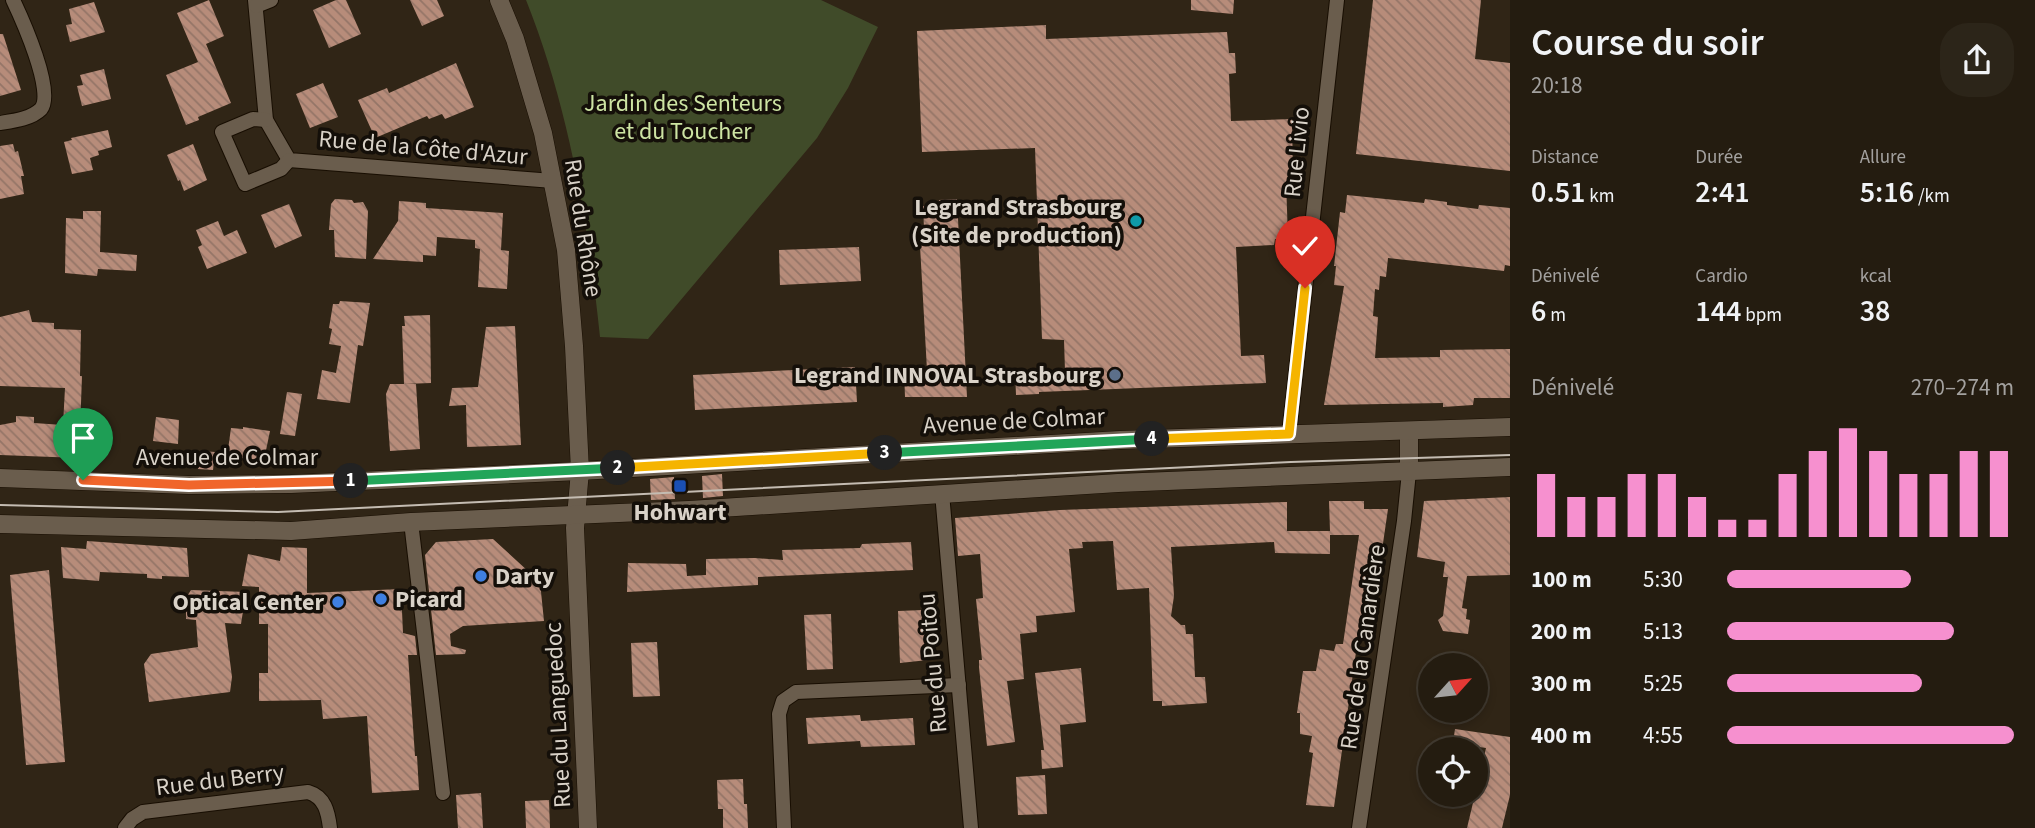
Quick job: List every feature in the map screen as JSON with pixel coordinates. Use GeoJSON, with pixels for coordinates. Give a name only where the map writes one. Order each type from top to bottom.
{"type":"FeatureCollection","features":[{"type":"Feature","properties":{"kind":"main road","name":"Rue du Rhône"},"geometry":{"type":"LineString","coordinates":[[499,0],[515,39],[543,133],[566,250],[580,471]]}},
{"type":"Feature","properties":{"kind":"main road","name":"Avenue de Colmar"},"geometry":{"type":"LineString","coordinates":[[0,478],[189,485],[291,484],[580,471],[1002,446],[1510,427]]}},
{"type":"Feature","properties":{"kind":"main road"},"geometry":{"type":"LineString","coordinates":[[1409,431],[1409,472]]}},
{"type":"Feature","properties":{"kind":"main road"},"geometry":{"type":"LineString","coordinates":[[0,524],[292,531],[411,522],[577,516],[1132,483],[1510,467]]}},
{"type":"Feature","properties":{"kind":"main road"},"geometry":{"type":"LineString","coordinates":[[577,516],[580,471]]}},
{"type":"Feature","properties":{"kind":"main road","name":"Rue du Languedoc"},"geometry":{"type":"LineString","coordinates":[[577,516],[576,554],[588,828]]}},
{"type":"Feature","properties":{"kind":"street"},"geometry":{"type":"LineString","coordinates":[[0,123],[34,114],[45,99],[33,48],[13,0]]}},
{"type":"Feature","properties":{"kind":"street","name":"Rue de la Côte d'Azur"},"geometry":{"type":"LineString","coordinates":[[271,0],[256,3],[266,120],[289,160]]}},
{"type":"Feature","properties":{"kind":"street","name":"Rue Livio"},"geometry":{"type":"LineString","coordinates":[[1289,434],[1337,0]]}},
{"type":"Feature","properties":{"kind":"street","name":"Rue de la Côte d'Azur"},"geometry":{"type":"LineString","coordinates":[[266,120],[253,119],[222,132],[245,184],[281,169],[289,160]]}},
{"type":"Feature","properties":{"kind":"street","name":"Rue de la Côte d'Azur"},"geometry":{"type":"LineString","coordinates":[[289,160],[553,181]]}},
{"type":"Feature","properties":{"kind":"street","name":"Rue de la Canardière"},"geometry":{"type":"LineString","coordinates":[[1359,828],[1409,472]]}},
{"type":"Feature","properties":{"kind":"street","name":"Rue du Poitou"},"geometry":{"type":"LineString","coordinates":[[942,493],[971,828]]}},
{"type":"Feature","properties":{"kind":"street"},"geometry":{"type":"LineString","coordinates":[[411,522],[443,793]]}},
{"type":"Feature","properties":{"kind":"street"},"geometry":{"type":"LineString","coordinates":[[784,828],[779,714],[783,701],[796,692],[959,685]]}},
{"type":"Feature","properties":{"kind":"street","name":"Rue du Berry"},"geometry":{"type":"LineString","coordinates":[[125,828],[132,818],[143,812],[308,792],[316,794],[323,802],[330,828]]}},
{"type":"Feature","properties":{"kind":"green space","name":"Jardin des Senteurs et du Toucher"},"geometry":{"type":"Polygon","coordinates":[[[526,0],[821,0],[878,27],[848,88],[817,138],[648,339],[600,337],[575,166],[554,82],[526,0]]]}},
{"type":"Feature","properties":{"kind":"building"},"geometry":{"type":"Polygon","coordinates":[[[209,0],[224,36],[206,44],[231,103],[186,125],[166,75],[198,62],[177,13],[209,0]]]}},
{"type":"Feature","properties":{"kind":"building"},"geometry":{"type":"Polygon","coordinates":[[[336,0],[346,0],[361,34],[329,48],[313,10],[336,0]]]}},
{"type":"Feature","properties":{"kind":"building"},"geometry":{"type":"Polygon","coordinates":[[[410,0],[437,0],[444,16],[422,26],[410,0]]]}},
{"type":"Feature","properties":{"kind":"building"},"geometry":{"type":"Polygon","coordinates":[[[1191,0],[1234,0],[1233,14],[1191,10],[1191,0]]]}},
{"type":"Feature","properties":{"kind":"building"},"geometry":{"type":"Polygon","coordinates":[[[1373,0],[1481,0],[1475,59],[1510,63],[1510,171],[1356,154],[1373,0]]]}},
{"type":"Feature","properties":{"kind":"building"},"geometry":{"type":"Polygon","coordinates":[[[94,2],[105,32],[70,42],[66,25],[72,24],[69,9],[94,2]]]}},
{"type":"Feature","properties":{"kind":"building","name":"Legrand Strasbourg (Site de production)"},"geometry":{"type":"Polygon","coordinates":[[[1046,25],[1046,39],[1227,32],[1229,53],[1235,53],[1236,73],[1229,74],[1231,121],[1292,119],[1293,180],[1286,181],[1288,238],[1275,239],[1274,245],[1236,247],[1241,356],[1264,355],[1266,383],[1016,395],[1015,371],[1065,371],[1064,340],[1042,339],[1035,148],[922,152],[917,31],[1046,25]]]}},
{"type":"Feature","properties":{"kind":"building"},"geometry":{"type":"Polygon","coordinates":[[[0,34],[3,34],[21,90],[0,96],[0,34]]]}},
{"type":"Feature","properties":{"kind":"building"},"geometry":{"type":"Polygon","coordinates":[[[456,63],[474,107],[445,119],[442,114],[429,119],[427,116],[375,138],[358,100],[387,88],[389,93],[456,63]]]}},
{"type":"Feature","properties":{"kind":"building"},"geometry":{"type":"Polygon","coordinates":[[[104,69],[111,99],[82,106],[77,86],[83,85],[80,75],[104,69]]]}},
{"type":"Feature","properties":{"kind":"building"},"geometry":{"type":"Polygon","coordinates":[[[323,83],[338,117],[310,128],[296,94],[323,83]]]}},
{"type":"Feature","properties":{"kind":"building"},"geometry":{"type":"Polygon","coordinates":[[[108,130],[112,147],[98,151],[99,155],[90,158],[93,170],[72,174],[64,142],[108,130]]]}},
{"type":"Feature","properties":{"kind":"building"},"geometry":{"type":"Polygon","coordinates":[[[13,144],[15,152],[18,151],[24,176],[21,176],[24,194],[0,199],[0,146],[13,144]]]}},
{"type":"Feature","properties":{"kind":"building"},"geometry":{"type":"Polygon","coordinates":[[[193,144],[207,180],[184,191],[167,155],[193,144]]]}},
{"type":"Feature","properties":{"kind":"building"},"geometry":{"type":"Polygon","coordinates":[[[1347,195],[1424,203],[1425,199],[1478,209],[1479,205],[1510,208],[1510,266],[1505,265],[1504,271],[1388,258],[1386,277],[1380,276],[1379,290],[1375,289],[1373,316],[1378,317],[1375,358],[1440,357],[1440,350],[1510,349],[1510,398],[1474,398],[1473,405],[1443,407],[1443,403],[1324,405],[1344,286],[1334,285],[1334,266],[1340,212],[1345,213],[1347,195]]]}},
{"type":"Feature","properties":{"kind":"building"},"geometry":{"type":"Polygon","coordinates":[[[335,199],[363,202],[368,211],[366,259],[335,257],[334,230],[329,230],[331,204],[335,199]]]}},
{"type":"Feature","properties":{"kind":"building"},"geometry":{"type":"Polygon","coordinates":[[[957,199],[967,397],[905,397],[904,371],[927,370],[919,228],[924,228],[923,206],[939,205],[939,200],[957,199]]]}},
{"type":"Feature","properties":{"kind":"building"},"geometry":{"type":"Polygon","coordinates":[[[399,201],[426,203],[426,208],[503,213],[501,250],[509,251],[507,289],[478,287],[480,249],[475,248],[475,240],[437,237],[436,256],[423,255],[423,262],[373,259],[398,221],[399,201]]]}},
{"type":"Feature","properties":{"kind":"building"},"geometry":{"type":"Polygon","coordinates":[[[289,204],[302,236],[275,248],[261,215],[289,204]]]}},
{"type":"Feature","properties":{"kind":"building"},"geometry":{"type":"Polygon","coordinates":[[[83,211],[101,211],[100,252],[137,255],[136,271],[98,269],[97,276],[65,273],[66,218],[83,219],[83,211]]]}},
{"type":"Feature","properties":{"kind":"building"},"geometry":{"type":"Polygon","coordinates":[[[218,221],[224,236],[237,230],[247,253],[207,269],[198,247],[202,245],[196,230],[218,221]]]}},
{"type":"Feature","properties":{"kind":"building"},"geometry":{"type":"Polygon","coordinates":[[[859,247],[861,281],[780,285],[779,250],[859,247]]]}},
{"type":"Feature","properties":{"kind":"building"},"geometry":{"type":"Polygon","coordinates":[[[340,301],[370,303],[363,346],[358,345],[350,403],[317,399],[322,370],[336,373],[341,346],[329,344],[332,329],[329,328],[333,304],[339,304],[340,301]]]}},
{"type":"Feature","properties":{"kind":"building"},"geometry":{"type":"Polygon","coordinates":[[[29,310],[32,322],[54,323],[54,329],[81,330],[79,458],[0,455],[0,425],[16,422],[16,416],[34,417],[34,423],[63,425],[65,388],[0,386],[0,317],[29,310]]]}},
{"type":"Feature","properties":{"kind":"building"},"geometry":{"type":"Polygon","coordinates":[[[430,315],[431,383],[404,384],[404,316],[430,315]]]}},
{"type":"Feature","properties":{"kind":"building"},"geometry":{"type":"Polygon","coordinates":[[[515,326],[521,445],[467,447],[466,405],[449,406],[452,388],[478,387],[486,327],[515,326]]]}},
{"type":"Feature","properties":{"kind":"building"},"geometry":{"type":"Polygon","coordinates":[[[855,367],[857,402],[695,410],[693,375],[855,367]]]}},
{"type":"Feature","properties":{"kind":"building"},"geometry":{"type":"Polygon","coordinates":[[[390,384],[416,384],[420,449],[390,451],[386,394],[390,384]]]}},
{"type":"Feature","properties":{"kind":"building"},"geometry":{"type":"Polygon","coordinates":[[[287,392],[302,394],[295,436],[280,434],[287,392]]]}},
{"type":"Feature","properties":{"kind":"building"},"geometry":{"type":"Polygon","coordinates":[[[156,417],[179,420],[178,444],[153,441],[156,417]]]}},
{"type":"Feature","properties":{"kind":"building"},"geometry":{"type":"Polygon","coordinates":[[[231,428],[270,431],[264,460],[227,457],[231,428]]]}},
{"type":"Feature","properties":{"kind":"building"},"geometry":{"type":"Polygon","coordinates":[[[201,451],[215,452],[213,470],[198,469],[201,451]]]}},
{"type":"Feature","properties":{"kind":"building"},"geometry":{"type":"Polygon","coordinates":[[[722,474],[723,496],[703,498],[702,476],[722,474]]]}},
{"type":"Feature","properties":{"kind":"building"},"geometry":{"type":"Polygon","coordinates":[[[674,477],[675,499],[651,500],[650,479],[674,477]]]}},
{"type":"Feature","properties":{"kind":"building"},"geometry":{"type":"Polygon","coordinates":[[[1510,497],[1510,575],[1467,576],[1462,608],[1467,609],[1466,619],[1470,620],[1468,634],[1443,631],[1438,620],[1443,616],[1448,577],[1443,577],[1445,562],[1417,557],[1424,501],[1510,497]]]}},
{"type":"Feature","properties":{"kind":"building"},"geometry":{"type":"Polygon","coordinates":[[[1329,501],[1364,501],[1364,509],[1388,509],[1374,605],[1368,604],[1367,633],[1358,638],[1334,807],[1306,805],[1313,753],[1309,752],[1312,736],[1300,734],[1300,713],[1297,713],[1303,671],[1316,671],[1320,649],[1334,651],[1336,644],[1343,644],[1359,535],[1330,535],[1330,554],[1275,553],[1274,542],[1171,547],[1174,596],[1171,616],[1181,625],[1185,625],[1186,634],[1193,634],[1195,677],[1205,677],[1207,703],[1162,706],[1162,701],[1153,701],[1149,588],[1117,590],[1113,541],[1082,542],[1083,548],[1069,549],[1075,612],[1036,616],[1037,632],[1020,634],[1024,679],[1007,681],[1015,742],[987,746],[976,599],[983,598],[980,554],[958,556],[955,518],[1060,510],[1287,502],[1287,531],[1330,531],[1329,501]]]}},
{"type":"Feature","properties":{"kind":"building"},"geometry":{"type":"Polygon","coordinates":[[[493,539],[540,582],[544,621],[463,626],[450,634],[451,646],[466,650],[465,654],[436,655],[425,555],[436,542],[493,539]]]}},
{"type":"Feature","properties":{"kind":"building"},"geometry":{"type":"Polygon","coordinates":[[[87,541],[187,548],[189,577],[162,576],[162,579],[147,578],[147,574],[100,572],[99,581],[63,578],[61,547],[86,549],[87,541]]]}},
{"type":"Feature","properties":{"kind":"building"},"geometry":{"type":"Polygon","coordinates":[[[911,542],[913,570],[758,577],[758,585],[627,592],[628,563],[686,564],[687,576],[706,575],[706,559],[783,560],[782,550],[860,548],[862,544],[911,542]]]}},
{"type":"Feature","properties":{"kind":"building"},"geometry":{"type":"Polygon","coordinates":[[[282,547],[307,548],[307,593],[401,589],[403,633],[415,636],[417,655],[408,655],[419,790],[372,793],[367,716],[323,719],[321,700],[259,701],[259,673],[268,673],[268,624],[259,624],[259,587],[242,586],[248,554],[280,561],[282,547]]]}},
{"type":"Feature","properties":{"kind":"building"},"geometry":{"type":"Polygon","coordinates":[[[49,570],[65,762],[26,765],[10,575],[49,570]]]}},
{"type":"Feature","properties":{"kind":"building"},"geometry":{"type":"Polygon","coordinates":[[[191,590],[246,592],[241,624],[225,623],[232,677],[230,692],[149,702],[144,664],[151,654],[198,647],[196,620],[186,619],[186,598],[191,590]]]}},
{"type":"Feature","properties":{"kind":"building"},"geometry":{"type":"Polygon","coordinates":[[[923,610],[928,660],[900,663],[898,611],[923,610]]]}},
{"type":"Feature","properties":{"kind":"building"},"geometry":{"type":"Polygon","coordinates":[[[831,614],[833,669],[807,670],[804,615],[831,614]]]}},
{"type":"Feature","properties":{"kind":"building"},"geometry":{"type":"Polygon","coordinates":[[[657,642],[660,696],[633,697],[631,643],[657,642]]]}},
{"type":"Feature","properties":{"kind":"building"},"geometry":{"type":"Polygon","coordinates":[[[1081,668],[1086,722],[1060,725],[1063,767],[1042,769],[1041,750],[1044,750],[1035,673],[1081,668]]]}},
{"type":"Feature","properties":{"kind":"building"},"geometry":{"type":"Polygon","coordinates":[[[860,715],[861,721],[913,718],[915,745],[861,747],[860,741],[808,744],[806,718],[860,715]]]}},
{"type":"Feature","properties":{"kind":"building"},"geometry":{"type":"Polygon","coordinates":[[[1455,729],[1510,737],[1510,795],[1502,828],[1467,828],[1472,807],[1488,807],[1488,737],[1454,737],[1455,729]]]}},
{"type":"Feature","properties":{"kind":"building"},"geometry":{"type":"Polygon","coordinates":[[[1045,775],[1047,814],[1018,815],[1016,777],[1045,775]]]}},
{"type":"Feature","properties":{"kind":"building"},"geometry":{"type":"Polygon","coordinates":[[[743,779],[748,828],[723,828],[723,809],[718,809],[717,780],[743,779]]]}},
{"type":"Feature","properties":{"kind":"building"},"geometry":{"type":"Polygon","coordinates":[[[481,793],[483,828],[458,828],[456,795],[481,793]]]}},
{"type":"Feature","properties":{"kind":"building"},"geometry":{"type":"Polygon","coordinates":[[[549,800],[550,828],[526,828],[525,801],[549,800]]]}},
{"type":"Feature","properties":{"kind":"tram line"},"geometry":{"type":"LineString","coordinates":[[0,505],[278,512],[1291,462],[1510,455]]}},
{"type":"Feature","properties":{"kind":"place","name":"Legrand Strasbourg (Site de production)"},"geometry":{"type":"Point","coordinates":[1136,221]}},
{"type":"Feature","properties":{"kind":"place","name":"Legrand INNOVAL Strasbourg"},"geometry":{"type":"Point","coordinates":[1115,375]}},
{"type":"Feature","properties":{"kind":"place","name":"Hohwart"},"geometry":{"type":"Point","coordinates":[680,486]}},
{"type":"Feature","properties":{"kind":"place","name":"Darty"},"geometry":{"type":"Point","coordinates":[481,576]}},
{"type":"Feature","properties":{"kind":"place","name":"Picard"},"geometry":{"type":"Point","coordinates":[381,599]}},
{"type":"Feature","properties":{"kind":"place","name":"Optical Center"},"geometry":{"type":"Point","coordinates":[338,602]}},
{"type":"Feature","properties":{"kind":"route"},"geometry":{"type":"LineString","coordinates":[[83,480],[189,485],[291,484],[580,471],[1120,440],[1289,434],[1305,288]]}}]}
